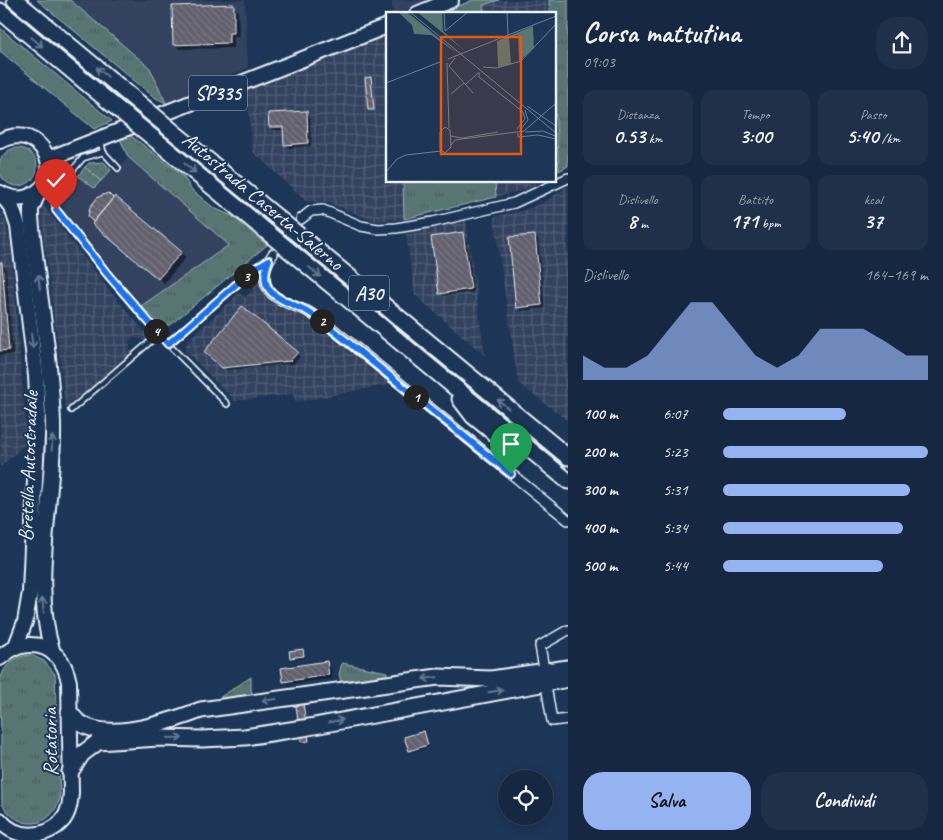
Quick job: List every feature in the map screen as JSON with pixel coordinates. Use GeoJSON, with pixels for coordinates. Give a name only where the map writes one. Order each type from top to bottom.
{"type":"FeatureCollection","features":[{"type":"Feature","properties":{"kind":"highway","name":"Autostrada Caserta-Salerno"},"geometry":{"type":"LineString","coordinates":[[15,0],[568,457]]}},
{"type":"Feature","properties":{"kind":"highway","name":"Autostrada Caserta-Salerno"},"geometry":{"type":"LineString","coordinates":[[0,11],[568,481]]}},
{"type":"Feature","properties":{"kind":"highway"},"geometry":{"type":"LineString","coordinates":[[444,378],[473,416],[568,493]]}},
{"type":"Feature","properties":{"kind":"highway"},"geometry":{"type":"LineString","coordinates":[[547,677],[568,661]]}},
{"type":"Feature","properties":{"kind":"highway"},"geometry":{"type":"LineString","coordinates":[[70,772],[82,754],[98,742],[158,738],[202,739],[245,737],[303,728],[547,677],[568,668]]}},
{"type":"Feature","properties":{"kind":"highway"},"geometry":{"type":"LineString","coordinates":[[69,712],[80,723],[94,729],[106,731],[146,728],[170,722],[201,710],[438,677],[491,679],[547,677],[568,680]]}},
{"type":"Feature","properties":{"kind":"main road"},"geometry":{"type":"LineString","coordinates":[[422,12],[451,0]]}},
{"type":"Feature","properties":{"kind":"main road","name":"SP335"},"geometry":{"type":"LineString","coordinates":[[48,159],[102,145],[386,26]]}},
{"type":"Feature","properties":{"kind":"main road"},"geometry":{"type":"LineString","coordinates":[[0,141],[14,136],[29,138],[41,146],[48,159]]}},
{"type":"Feature","properties":{"kind":"main road","name":"Bretella Autostradale"},"geometry":{"type":"LineString","coordinates":[[48,159],[49,173],[31,209],[31,217],[49,363],[53,425],[52,467],[42,593],[47,636],[53,653]]}},
{"type":"Feature","properties":{"kind":"main road"},"geometry":{"type":"LineString","coordinates":[[0,193],[6,197],[20,199],[39,191]]}},
{"type":"Feature","properties":{"kind":"main road","name":"Bretella Autostradale"},"geometry":{"type":"LineString","coordinates":[[0,193],[12,208],[18,226],[36,376],[38,413],[30,592],[25,622],[15,648]]}},
{"type":"Feature","properties":{"kind":"main road"},"geometry":{"type":"LineString","coordinates":[[0,658],[5,653],[25,645],[36,645],[53,653]]}},
{"type":"Feature","properties":{"kind":"main road","name":"Rotatoria"},"geometry":{"type":"LineString","coordinates":[[0,820],[14,832],[27,835],[41,834],[53,829],[63,819],[69,807],[69,682],[66,668],[53,653]]}},
{"type":"Feature","properties":{"kind":"street"},"geometry":{"type":"LineString","coordinates":[[301,219],[311,211],[323,210],[355,224],[378,229],[432,222],[514,204],[568,178]]}},
{"type":"Feature","properties":{"kind":"street"},"geometry":{"type":"LineString","coordinates":[[271,257],[265,277],[266,286],[270,292],[323,322],[568,520]]}},
{"type":"Feature","properties":{"kind":"street"},"geometry":{"type":"LineString","coordinates":[[568,630],[540,646],[547,677],[552,721],[568,719]]}},
{"type":"Feature","properties":{"kind":"lane"},"geometry":{"type":"LineString","coordinates":[[118,168],[102,145],[83,158],[54,192],[54,203],[63,219],[109,276],[168,344],[227,404]]}},
{"type":"Feature","properties":{"kind":"lane"},"geometry":{"type":"LineString","coordinates":[[168,344],[255,268],[271,257]]}},
{"type":"Feature","properties":{"kind":"lane"},"geometry":{"type":"LineString","coordinates":[[71,410],[159,334]]}},
{"type":"Feature","properties":{"kind":"shaded area"},"geometry":{"type":"Polygon","coordinates":[[[70,0],[245,0],[248,68],[166,103],[150,68],[70,0]]]}},
{"type":"Feature","properties":{"kind":"shaded area"},"geometry":{"type":"Polygon","coordinates":[[[392,0],[429,0],[399,12],[392,12],[392,0]]]}},
{"type":"Feature","properties":{"kind":"shaded area"},"geometry":{"type":"Polygon","coordinates":[[[499,0],[549,0],[550,12],[484,12],[483,5],[499,0]]]}},
{"type":"Feature","properties":{"kind":"shaded area"},"geometry":{"type":"Polygon","coordinates":[[[386,34],[386,182],[403,182],[404,219],[371,220],[329,203],[307,202],[252,151],[247,87],[386,34]]]}},
{"type":"Feature","properties":{"kind":"shaded area"},"geometry":{"type":"Polygon","coordinates":[[[556,122],[559,171],[556,173],[556,122]]]}},
{"type":"Feature","properties":{"kind":"shaded area"},"geometry":{"type":"Polygon","coordinates":[[[128,157],[230,245],[141,306],[66,217],[60,198],[89,163],[104,162],[115,173],[128,157]]]}},
{"type":"Feature","properties":{"kind":"shaded area"},"geometry":{"type":"Polygon","coordinates":[[[495,182],[539,182],[529,188],[496,197],[495,182]]]}},
{"type":"Feature","properties":{"kind":"shaded area"},"geometry":{"type":"Polygon","coordinates":[[[568,186],[568,421],[518,383],[494,217],[524,210],[543,203],[568,186]]]}},
{"type":"Feature","properties":{"kind":"shaded area"},"geometry":{"type":"Polygon","coordinates":[[[43,205],[149,337],[144,341],[134,337],[129,341],[131,354],[66,409],[40,207],[43,205]]]}},
{"type":"Feature","properties":{"kind":"shaded area"},"geometry":{"type":"Polygon","coordinates":[[[0,209],[6,223],[11,248],[27,443],[0,467],[0,209]]]}},
{"type":"Feature","properties":{"kind":"shaded area"},"geometry":{"type":"Polygon","coordinates":[[[466,220],[485,356],[415,295],[406,234],[466,220]]]}},
{"type":"Feature","properties":{"kind":"shaded area"},"geometry":{"type":"Polygon","coordinates":[[[256,276],[260,276],[261,286],[271,300],[318,325],[391,384],[296,402],[293,394],[235,401],[185,351],[187,341],[239,293],[245,297],[254,289],[253,279],[256,276]]]}},
{"type":"Feature","properties":{"kind":"green space"},"geometry":{"type":"Polygon","coordinates":[[[37,0],[70,0],[150,68],[166,103],[154,97],[37,0]]]}},
{"type":"Feature","properties":{"kind":"green space"},"geometry":{"type":"Polygon","coordinates":[[[473,0],[499,0],[483,5],[484,12],[444,12],[473,0]]]}},
{"type":"Feature","properties":{"kind":"green space"},"geometry":{"type":"Polygon","coordinates":[[[549,0],[568,0],[568,166],[559,171],[556,122],[556,12],[550,12],[549,0]]]}},
{"type":"Feature","properties":{"kind":"green space"},"geometry":{"type":"Polygon","coordinates":[[[0,28],[112,121],[94,129],[0,51],[0,28]]]}},
{"type":"Feature","properties":{"kind":"green space"},"geometry":{"type":"Polygon","coordinates":[[[130,135],[182,175],[192,190],[214,208],[232,216],[267,245],[170,325],[162,326],[141,306],[229,245],[128,157],[120,139],[130,135]]]}},
{"type":"Feature","properties":{"kind":"green space"},"geometry":{"type":"Polygon","coordinates":[[[18,148],[31,154],[37,167],[31,180],[18,186],[5,180],[-1,167],[5,154],[18,148]]]}},
{"type":"Feature","properties":{"kind":"green space"},"geometry":{"type":"Polygon","coordinates":[[[104,162],[111,170],[101,181],[85,167],[89,163],[104,162]]]}},
{"type":"Feature","properties":{"kind":"green space"},"geometry":{"type":"Polygon","coordinates":[[[85,167],[101,181],[94,188],[78,176],[85,167]]]}},
{"type":"Feature","properties":{"kind":"green space"},"geometry":{"type":"Polygon","coordinates":[[[403,182],[495,182],[496,197],[404,219],[403,182]]]}},
{"type":"Feature","properties":{"kind":"green space"},"geometry":{"type":"Polygon","coordinates":[[[31,655],[44,661],[55,674],[60,798],[56,809],[49,816],[42,821],[34,823],[17,819],[2,804],[0,680],[11,662],[20,657],[31,655]]]}},
{"type":"Feature","properties":{"kind":"green space"},"geometry":{"type":"Polygon","coordinates":[[[342,663],[387,672],[387,678],[342,686],[339,674],[342,663]]]}},
{"type":"Feature","properties":{"kind":"green space"},"geometry":{"type":"Polygon","coordinates":[[[251,677],[251,690],[255,698],[218,704],[216,700],[251,677]]]}},
{"type":"Feature","properties":{"kind":"building"},"geometry":{"type":"Polygon","coordinates":[[[234,4],[234,33],[229,33],[229,43],[173,45],[172,6],[234,4]]]}},
{"type":"Feature","properties":{"kind":"building"},"geometry":{"type":"Polygon","coordinates":[[[371,77],[374,110],[368,110],[365,78],[371,77]]]}},
{"type":"Feature","properties":{"kind":"building"},"geometry":{"type":"Polygon","coordinates":[[[307,111],[308,143],[284,145],[283,127],[269,127],[268,113],[307,111]]]}},
{"type":"Feature","properties":{"kind":"building"},"geometry":{"type":"Polygon","coordinates":[[[108,193],[113,198],[93,222],[88,217],[90,207],[98,197],[108,193]]]}},
{"type":"Feature","properties":{"kind":"building"},"geometry":{"type":"Polygon","coordinates":[[[115,196],[182,252],[158,279],[92,224],[115,196]]]}},
{"type":"Feature","properties":{"kind":"building"},"geometry":{"type":"Polygon","coordinates":[[[463,232],[471,289],[439,294],[431,237],[463,232]]]}},
{"type":"Feature","properties":{"kind":"building"},"geometry":{"type":"Polygon","coordinates":[[[535,235],[542,305],[516,308],[509,237],[535,235]]]}},
{"type":"Feature","properties":{"kind":"building"},"geometry":{"type":"Polygon","coordinates":[[[0,262],[2,262],[9,350],[0,351],[0,262]]]}},
{"type":"Feature","properties":{"kind":"building"},"geometry":{"type":"Polygon","coordinates":[[[242,306],[298,352],[290,361],[222,368],[204,352],[242,306]]]}},
{"type":"Feature","properties":{"kind":"building"},"geometry":{"type":"Polygon","coordinates":[[[303,649],[304,656],[290,658],[289,651],[303,649]]]}},
{"type":"Feature","properties":{"kind":"building"},"geometry":{"type":"Polygon","coordinates":[[[327,661],[329,675],[283,682],[281,668],[327,661]]]}},
{"type":"Feature","properties":{"kind":"building"},"geometry":{"type":"Polygon","coordinates":[[[301,691],[309,741],[301,742],[294,692],[301,691]]]}},
{"type":"Feature","properties":{"kind":"building"},"geometry":{"type":"Polygon","coordinates":[[[424,731],[428,745],[409,751],[404,737],[424,731]]]}},
{"type":"Feature","properties":{"kind":"tunnel"},"geometry":{"type":"LineString","coordinates":[[273,254],[301,219]]}},
{"type":"Feature","properties":{"kind":"route"},"geometry":{"type":"LineString","coordinates":[[56,210],[109,276],[168,344],[255,268],[269,260],[265,277],[266,286],[270,292],[278,298],[308,312],[350,342],[511,474]]}}]}
